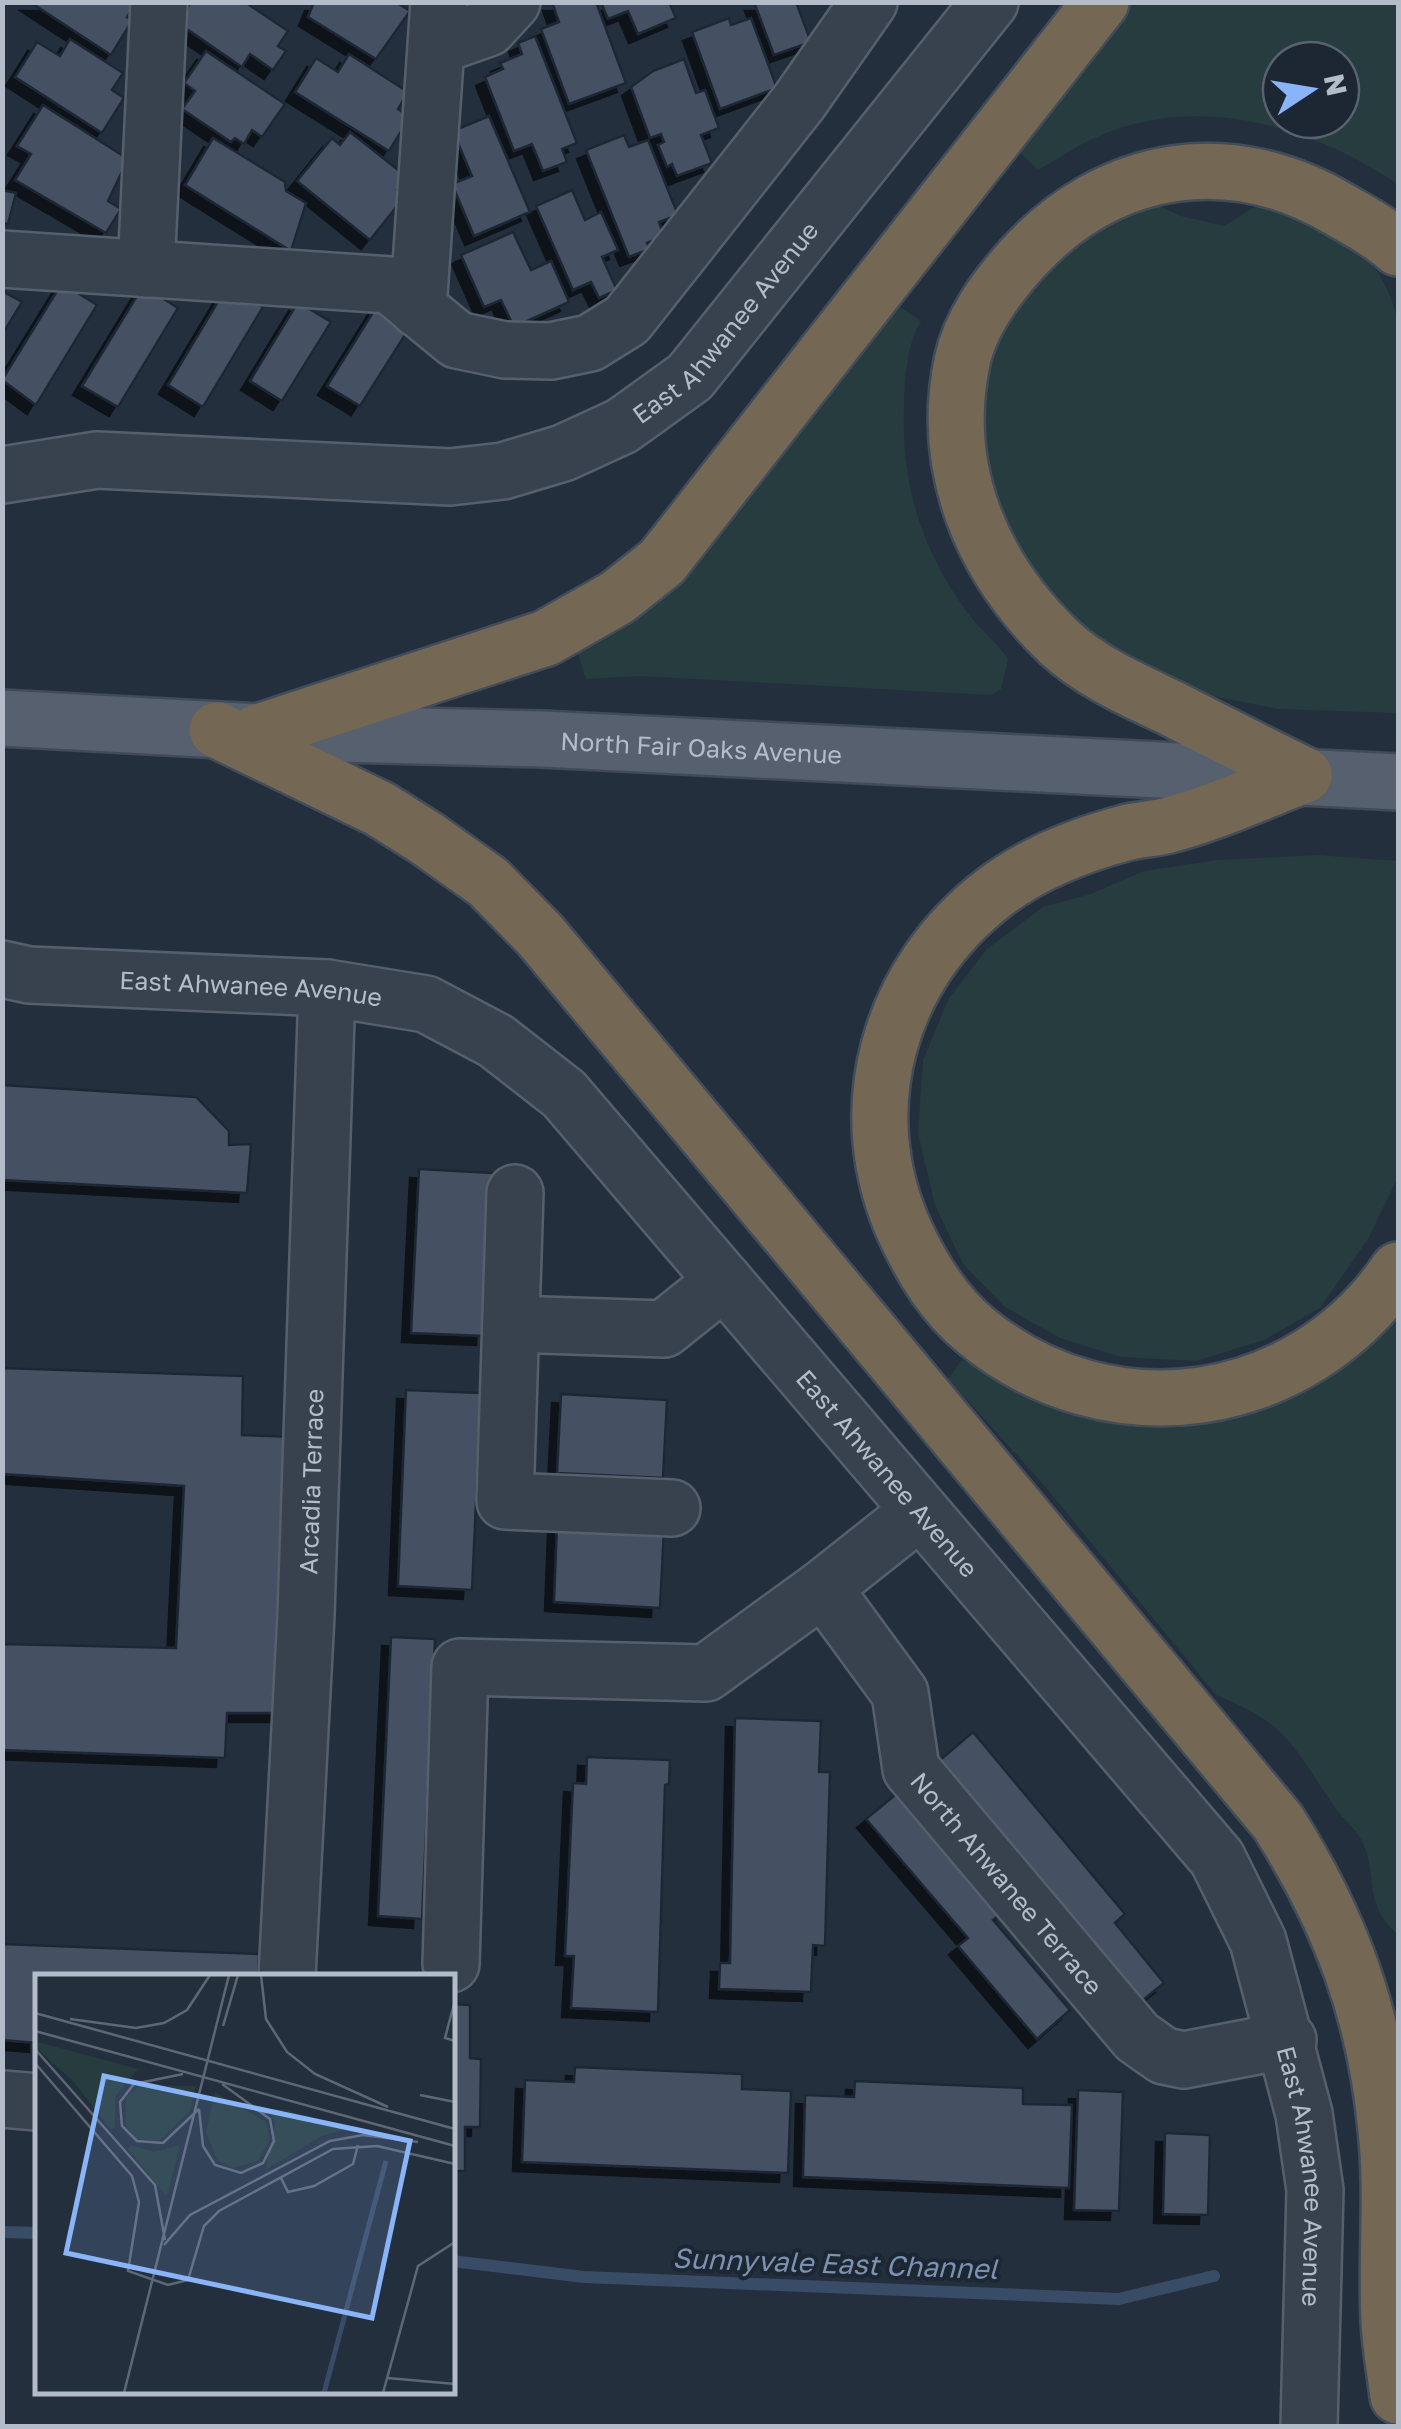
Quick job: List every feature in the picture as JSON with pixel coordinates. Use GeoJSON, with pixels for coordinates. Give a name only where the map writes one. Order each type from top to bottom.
{"type":"FeatureCollection","features":[{"type":"Feature","properties":{"kind":"highway"},"geometry":{"type":"LineString","coordinates":[[237,731],[546,638],[618,597],[662,562],[1101,2]]}},
{"type":"Feature","properties":{"kind":"highway"},"geometry":{"type":"LineString","coordinates":[[1304,776],[1118,684],[1061,644],[1019,598],[992,562],[967,499],[956,416],[962,360],[998,285],[1058,222],[1100,196],[1142,179],[1232,170],[1281,180],[1320,198],[1398,248]]}},
{"type":"Feature","properties":{"kind":"highway"},"geometry":{"type":"LineString","coordinates":[[237,731],[380,809],[488,882],[578,981],[1174,1691],[1278,1822],[1328,1906],[1359,1992],[1378,2062],[1387,2133],[1389,2324],[1398,2396]]}},
{"type":"Feature","properties":{"kind":"highway"},"geometry":{"type":"LineString","coordinates":[[1304,776],[1170,825],[1126,832],[1075,850],[1032,868],[964,917],[935,948],[894,1025],[881,1080],[878,1135],[889,1197],[941,1295],[974,1330],[1043,1372],[1143,1399],[1230,1392],[1310,1358],[1348,1332],[1398,1270]]}},
{"type":"Feature","properties":{"kind":"main road","name":"North Fair Oaks Avenue"},"geometry":{"type":"LineString","coordinates":[[2,718],[237,731],[562,740],[1390,782]]}},
{"type":"Feature","properties":{"kind":"street"},"geometry":{"type":"LineString","coordinates":[[146,268],[159,2]]}},
{"type":"Feature","properties":{"kind":"street"},"geometry":{"type":"LineString","coordinates":[[418,308],[438,24],[488,28],[512,2]]}},
{"type":"Feature","properties":{"kind":"street"},"geometry":{"type":"LineString","coordinates":[[2,259],[390,285],[457,340],[505,350],[551,351],[590,343],[627,320],[799,102],[869,2]]}},
{"type":"Feature","properties":{"kind":"street","name":"East Ahwanee Avenue"},"geometry":{"type":"LineString","coordinates":[[2,475],[97,460],[450,477],[503,471],[563,454],[622,426],[690,377],[967,10]]}},
{"type":"Feature","properties":{"kind":"street","name":"East Ahwanee Avenue"},"geometry":{"type":"LineString","coordinates":[[2,969],[29,975],[327,988],[426,1004],[496,1041],[564,1094],[1217,1858],[1258,1941],[1288,2040],[1315,2190],[1308,2426]]}},
{"type":"Feature","properties":{"kind":"street","name":"Arcadia Terrace"},"geometry":{"type":"LineString","coordinates":[[287,1974],[306,1615],[327,988]]}},
{"type":"Feature","properties":{"kind":"street"},"geometry":{"type":"LineString","coordinates":[[514,1193],[505,1501],[672,1508]]}},
{"type":"Feature","properties":{"kind":"street"},"geometry":{"type":"LineString","coordinates":[[510,1324],[664,1330],[724,1281]]}},
{"type":"Feature","properties":{"kind":"street"},"geometry":{"type":"LineString","coordinates":[[452,1964],[460,1666],[706,1672],[823,1588],[920,1511]]}},
{"type":"Feature","properties":{"kind":"street","name":"North Ahwanee Terrace"},"geometry":{"type":"LineString","coordinates":[[823,1588],[900,1693],[911,1769],[1138,2037],[1164,2056],[1184,2060],[1288,2040]]}},
{"type":"Feature","properties":{"kind":"street"},"geometry":{"type":"LineString","coordinates":[[2,2099],[35,2102]]}},
{"type":"Feature","properties":{"kind":"green space"},"geometry":{"type":"Polygon","coordinates":[[[1116,3],[1398,3],[1398,184],[1314,140],[1361,140],[1361,40],[1261,40],[1261,124],[1171,117],[1131,125],[1092,139],[1038,170],[1009,142],[1116,3]]]}},
{"type":"Feature","properties":{"kind":"green space"},"geometry":{"type":"Polygon","coordinates":[[[1148,201],[1181,216],[1224,226],[1256,206],[1278,201],[1355,248],[1382,279],[1398,324],[1398,713],[1279,709],[1207,695],[1124,661],[1053,599],[997,523],[975,470],[978,353],[1065,244],[1148,201]]]}},
{"type":"Feature","properties":{"kind":"green space"},"geometry":{"type":"Polygon","coordinates":[[[888,299],[921,321],[910,350],[904,403],[906,460],[917,513],[951,588],[1008,659],[1001,689],[991,695],[640,676],[586,679],[574,641],[888,299]]]}},
{"type":"Feature","properties":{"kind":"green space"},"geometry":{"type":"Polygon","coordinates":[[[1318,855],[1398,861],[1398,1177],[1368,1239],[1320,1308],[1264,1340],[1196,1361],[1121,1357],[1060,1338],[1005,1307],[963,1264],[935,1205],[918,1133],[923,1060],[949,998],[987,949],[1043,907],[1091,894],[1144,871],[1218,860],[1318,855]]]}},
{"type":"Feature","properties":{"kind":"green space"},"geometry":{"type":"Polygon","coordinates":[[[1398,1317],[1396,1933],[1379,1911],[1367,1853],[1357,1832],[1288,1741],[1261,1717],[1216,1695],[1043,1484],[948,1379],[961,1361],[982,1361],[1313,1380],[1398,1317]]]}},
{"type":"Feature","properties":{"kind":"building"},"geometry":{"type":"Polygon","coordinates":[[[30,2],[136,3],[127,17],[132,21],[111,55],[30,2]]]}},
{"type":"Feature","properties":{"kind":"building"},"geometry":{"type":"Polygon","coordinates":[[[190,2],[245,2],[288,31],[278,46],[286,51],[273,70],[250,54],[242,67],[181,25],[190,2]]]}},
{"type":"Feature","properties":{"kind":"building"},"geometry":{"type":"Polygon","coordinates":[[[314,2],[396,2],[410,11],[376,59],[308,17],[314,2]]]}},
{"type":"Feature","properties":{"kind":"building"},"geometry":{"type":"Polygon","coordinates":[[[552,2],[596,2],[626,83],[569,104],[541,29],[559,22],[552,2]]]}},
{"type":"Feature","properties":{"kind":"building"},"geometry":{"type":"Polygon","coordinates":[[[601,2],[669,2],[676,18],[638,34],[628,11],[608,19],[601,2]]]}},
{"type":"Feature","properties":{"kind":"building"},"geometry":{"type":"Polygon","coordinates":[[[754,2],[796,2],[811,42],[774,55],[754,2]]]}},
{"type":"Feature","properties":{"kind":"building"},"geometry":{"type":"Polygon","coordinates":[[[729,18],[731,25],[751,18],[777,88],[720,109],[692,32],[729,18]]]}},
{"type":"Feature","properties":{"kind":"building"},"geometry":{"type":"Polygon","coordinates":[[[535,36],[577,143],[562,149],[567,162],[543,171],[532,144],[514,151],[485,77],[503,69],[500,63],[522,54],[518,43],[535,36]]]}},
{"type":"Feature","properties":{"kind":"building"},"geometry":{"type":"Polygon","coordinates":[[[70,39],[123,73],[112,90],[124,98],[102,133],[15,77],[37,42],[60,56],[70,39]]]}},
{"type":"Feature","properties":{"kind":"building"},"geometry":{"type":"Polygon","coordinates":[[[206,51],[285,104],[262,137],[252,130],[244,144],[235,138],[231,142],[182,109],[195,91],[184,83],[206,51]]]}},
{"type":"Feature","properties":{"kind":"building"},"geometry":{"type":"Polygon","coordinates":[[[349,54],[408,92],[398,109],[410,117],[389,151],[295,92],[316,58],[338,72],[349,54]]]}},
{"type":"Feature","properties":{"kind":"building"},"geometry":{"type":"Polygon","coordinates":[[[684,59],[696,93],[705,90],[719,128],[701,135],[712,163],[677,176],[672,164],[667,167],[658,145],[664,142],[661,134],[650,138],[631,87],[653,71],[684,59]]]}},
{"type":"Feature","properties":{"kind":"building"},"geometry":{"type":"Polygon","coordinates":[[[43,105],[128,159],[108,201],[121,209],[106,233],[15,180],[31,154],[17,146],[43,105]]]}},
{"type":"Feature","properties":{"kind":"building"},"geometry":{"type":"Polygon","coordinates":[[[489,116],[530,212],[474,236],[452,184],[472,176],[453,131],[489,116]]]}},
{"type":"Feature","properties":{"kind":"building"},"geometry":{"type":"Polygon","coordinates":[[[350,132],[407,177],[397,190],[405,196],[370,240],[297,181],[332,138],[340,145],[350,132]]]}},
{"type":"Feature","properties":{"kind":"building"},"geometry":{"type":"Polygon","coordinates":[[[624,135],[629,147],[648,140],[678,215],[659,222],[664,236],[647,243],[650,249],[629,257],[586,150],[624,135]]]}},
{"type":"Feature","properties":{"kind":"building"},"geometry":{"type":"Polygon","coordinates":[[[213,138],[285,182],[286,191],[306,203],[291,251],[185,185],[213,138]]]}},
{"type":"Feature","properties":{"kind":"building"},"geometry":{"type":"Polygon","coordinates":[[[2,190],[16,193],[8,224],[2,223],[2,190]]]}},
{"type":"Feature","properties":{"kind":"building"},"geometry":{"type":"Polygon","coordinates":[[[572,190],[585,220],[601,212],[618,250],[602,257],[617,290],[599,298],[591,282],[573,290],[536,206],[572,190]]]}},
{"type":"Feature","properties":{"kind":"building"},"geometry":{"type":"Polygon","coordinates":[[[513,232],[531,270],[551,261],[569,302],[514,327],[501,300],[484,307],[461,255],[513,232]]]}},
{"type":"Feature","properties":{"kind":"building"},"geometry":{"type":"Polygon","coordinates":[[[62,283],[97,305],[36,405],[2,380],[62,283]]]}},
{"type":"Feature","properties":{"kind":"building"},"geometry":{"type":"Polygon","coordinates":[[[228,285],[263,307],[203,407],[168,385],[228,285]]]}},
{"type":"Feature","properties":{"kind":"building"},"geometry":{"type":"Polygon","coordinates":[[[143,286],[178,308],[118,407],[82,386],[143,286]]]}},
{"type":"Feature","properties":{"kind":"building"},"geometry":{"type":"Polygon","coordinates":[[[2,291],[22,302],[2,335],[2,291]]]}},
{"type":"Feature","properties":{"kind":"building"},"geometry":{"type":"Polygon","coordinates":[[[298,302],[331,322],[282,401],[250,381],[298,302]]]}},
{"type":"Feature","properties":{"kind":"building"},"geometry":{"type":"Polygon","coordinates":[[[377,306],[410,327],[360,406],[327,386],[377,306]]]}},
{"type":"Feature","properties":{"kind":"building"},"geometry":{"type":"Polygon","coordinates":[[[2,1085],[196,1097],[229,1131],[229,1145],[251,1144],[247,1193],[2,1180],[2,1085]]]}},
{"type":"Feature","properties":{"kind":"building"},"geometry":{"type":"Polygon","coordinates":[[[419,1169],[493,1173],[485,1336],[411,1333],[419,1169]]]}},
{"type":"Feature","properties":{"kind":"building"},"geometry":{"type":"Polygon","coordinates":[[[2,1368],[243,1376],[242,1435],[295,1437],[281,1713],[227,1713],[225,1758],[2,1750],[2,1644],[176,1648],[184,1486],[2,1474],[2,1368]]]}},
{"type":"Feature","properties":{"kind":"building"},"geometry":{"type":"Polygon","coordinates":[[[406,1390],[481,1393],[472,1590],[398,1586],[406,1390]]]}},
{"type":"Feature","properties":{"kind":"building"},"geometry":{"type":"Polygon","coordinates":[[[561,1394],[667,1400],[663,1478],[557,1473],[561,1394]]]}},
{"type":"Feature","properties":{"kind":"building"},"geometry":{"type":"Polygon","coordinates":[[[557,1524],[664,1529],[660,1608],[554,1602],[557,1524]]]}},
{"type":"Feature","properties":{"kind":"building"},"geometry":{"type":"Polygon","coordinates":[[[391,1637],[435,1639],[422,1919],[378,1916],[391,1637]]]}},
{"type":"Feature","properties":{"kind":"building"},"geometry":{"type":"Polygon","coordinates":[[[735,1718],[821,1721],[819,1772],[830,1772],[825,1946],[813,1945],[811,1992],[719,1989],[720,1963],[730,1963],[735,1718]]]}},
{"type":"Feature","properties":{"kind":"building"},"geometry":{"type":"Polygon","coordinates":[[[973,1732],[1125,1914],[1115,1923],[1164,1983],[1132,2009],[1089,1940],[940,1760],[973,1732]]]}},
{"type":"Feature","properties":{"kind":"building"},"geometry":{"type":"Polygon","coordinates":[[[587,1757],[670,1760],[669,1784],[665,1785],[658,2012],[571,2008],[574,1956],[565,1956],[573,1783],[586,1784],[587,1757]]]}},
{"type":"Feature","properties":{"kind":"building"},"geometry":{"type":"Polygon","coordinates":[[[900,1791],[1004,1912],[993,1920],[1070,2010],[1037,2039],[958,1946],[968,1938],[866,1819],[900,1791]]]}},
{"type":"Feature","properties":{"kind":"building"},"geometry":{"type":"Polygon","coordinates":[[[2,1944],[259,1954],[258,1974],[35,1974],[35,2043],[2,2040],[2,1944]]]}},
{"type":"Feature","properties":{"kind":"building"},"geometry":{"type":"Polygon","coordinates":[[[455,2004],[470,2005],[470,2058],[481,2059],[480,2127],[465,2127],[465,2171],[455,2171],[455,2004]]]}},
{"type":"Feature","properties":{"kind":"building"},"geometry":{"type":"Polygon","coordinates":[[[575,2067],[742,2074],[742,2089],[791,2091],[788,2173],[522,2162],[525,2080],[574,2082],[575,2067]]]}},
{"type":"Feature","properties":{"kind":"building"},"geometry":{"type":"Polygon","coordinates":[[[855,2081],[1023,2088],[1023,2104],[1072,2105],[1069,2188],[803,2177],[805,2095],[854,2097],[855,2081]]]}},
{"type":"Feature","properties":{"kind":"building"},"geometry":{"type":"Polygon","coordinates":[[[1078,2090],[1123,2092],[1119,2211],[1074,2210],[1078,2090]]]}},
{"type":"Feature","properties":{"kind":"building"},"geometry":{"type":"Polygon","coordinates":[[[1165,2133],[1210,2135],[1208,2215],[1163,2214],[1165,2133]]]}},
{"type":"Feature","properties":{"kind":"waterway","name":"Sunnyvale East Channel"},"geometry":{"type":"LineString","coordinates":[[2,2232],[35,2233]]}},
{"type":"Feature","properties":{"kind":"waterway","name":"Sunnyvale East Channel"},"geometry":{"type":"LineString","coordinates":[[455,2261],[584,2277],[1119,2299],[1214,2276]]}}]}
